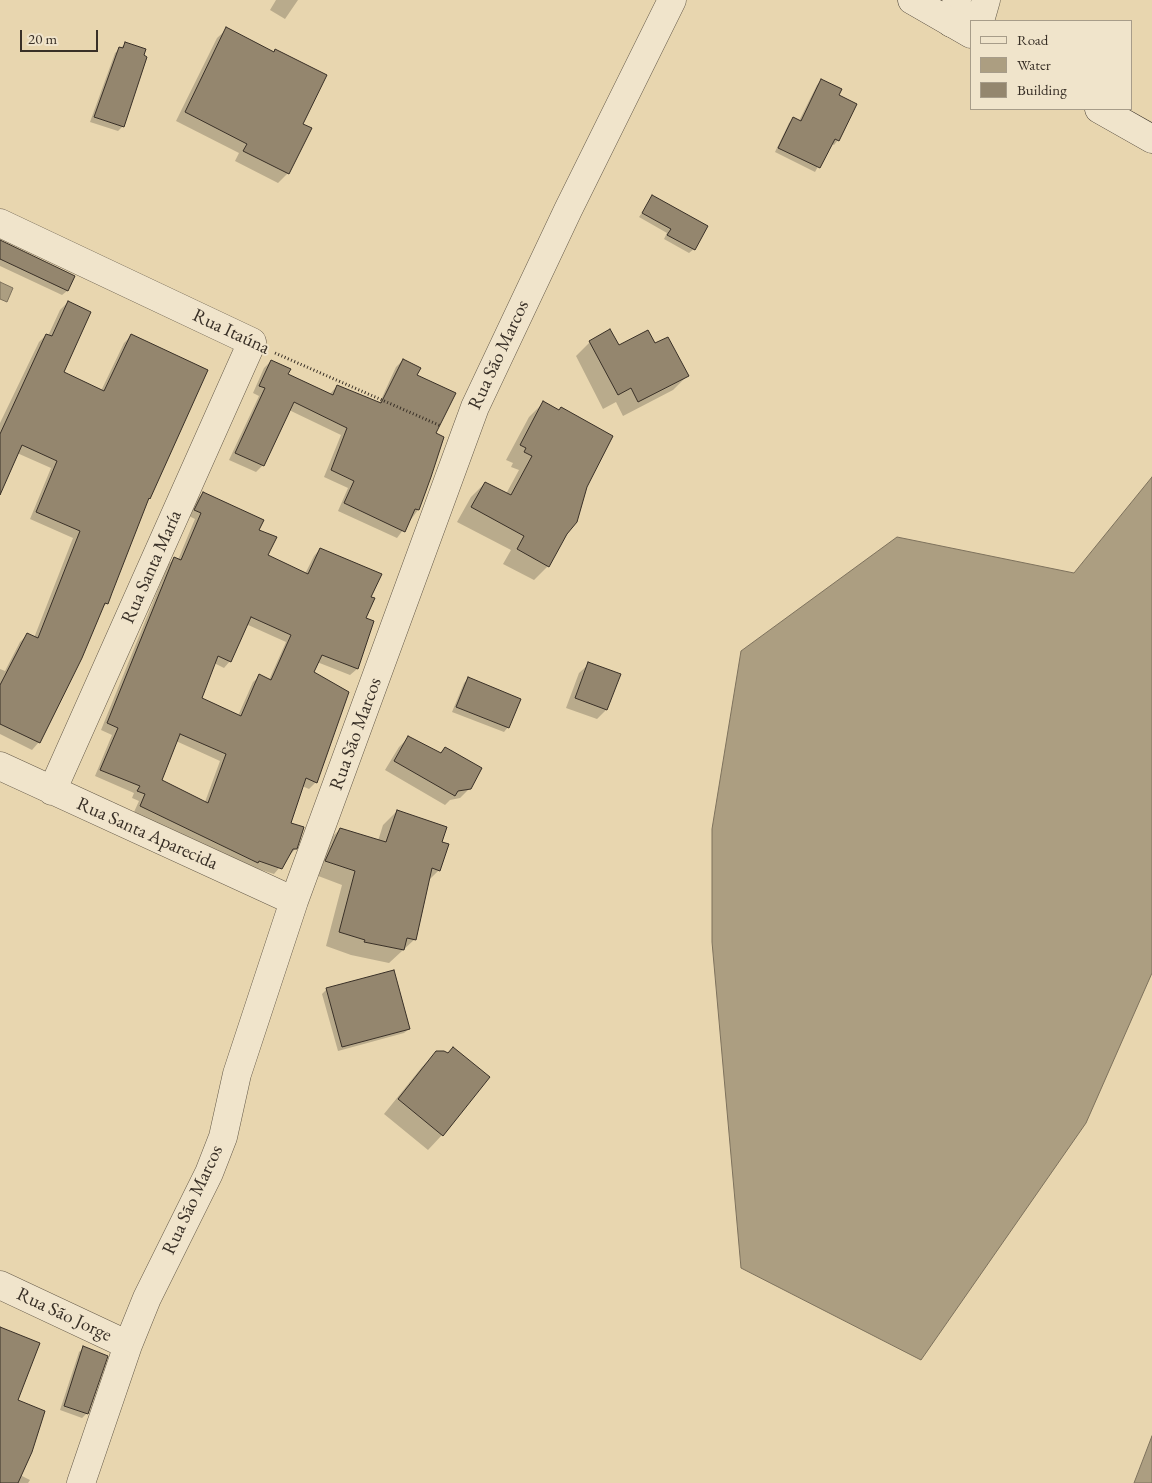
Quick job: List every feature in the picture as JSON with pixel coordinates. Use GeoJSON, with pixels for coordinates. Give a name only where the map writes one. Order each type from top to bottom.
{"type":"FeatureCollection","features":[{"type":"Feature","properties":{"kind":"street","name":"Rua São Marcos"},"geometry":{"type":"LineString","coordinates":[[81,1483],[128,1345],[147,1298],[223,1137],[237,1074],[294,901],[464,436],[492,369],[672,0]]}},
{"type":"Feature","properties":{"kind":"street"},"geometry":{"type":"LineString","coordinates":[[912,0],[960,19]]}},
{"type":"Feature","properties":{"kind":"street"},"geometry":{"type":"LineString","coordinates":[[980,20],[986,0]]}},
{"type":"Feature","properties":{"kind":"street"},"geometry":{"type":"LineString","coordinates":[[1101,110],[1152,139]]}},
{"type":"Feature","properties":{"kind":"street","name":"Rua Itaúna"},"geometry":{"type":"LineString","coordinates":[[0,223],[252,342]]}},
{"type":"Feature","properties":{"kind":"street","name":"Rua Santa María"},"geometry":{"type":"LineString","coordinates":[[52,791],[252,342]]}},
{"type":"Feature","properties":{"kind":"street","name":"Rua Santa Aparecida"},"geometry":{"type":"LineString","coordinates":[[0,766],[294,901]]}},
{"type":"Feature","properties":{"kind":"street","name":"Rua São Jorge"},"geometry":{"type":"LineString","coordinates":[[0,1285],[128,1345]]}},
{"type":"Feature","properties":{"kind":"path","name":"Rua Itaúna"},"geometry":{"type":"LineString","coordinates":[[252,342],[464,436]]}},
{"type":"Feature","properties":{"kind":"water"},"geometry":{"type":"Polygon","coordinates":[[[0,282],[13,288],[7,302],[0,299],[0,282]]]}},
{"type":"Feature","properties":{"kind":"water"},"geometry":{"type":"Polygon","coordinates":[[[1152,477],[1152,973],[1086,1123],[921,1360],[741,1268],[712,942],[712,829],[741,651],[897,537],[1074,573],[1152,477]]]}},
{"type":"Feature","properties":{"kind":"water"},"geometry":{"type":"Polygon","coordinates":[[[1152,1436],[1152,1483],[1134,1483],[1152,1436]]]}},
{"type":"Feature","properties":{"kind":"building"},"geometry":{"type":"Polygon","coordinates":[[[226,27],[274,52],[275,49],[327,75],[303,124],[312,128],[289,174],[243,151],[247,144],[185,112],[226,27]]]}},
{"type":"Feature","properties":{"kind":"building"},"geometry":{"type":"Polygon","coordinates":[[[125,42],[146,49],[144,55],[147,57],[124,127],[94,117],[119,47],[123,48],[125,42]]]}},
{"type":"Feature","properties":{"kind":"building"},"geometry":{"type":"Polygon","coordinates":[[[821,79],[842,89],[839,95],[857,104],[839,141],[835,139],[820,168],[778,148],[793,117],[801,121],[821,79]]]}},
{"type":"Feature","properties":{"kind":"building"},"geometry":{"type":"Polygon","coordinates":[[[652,195],[708,226],[695,250],[667,235],[671,229],[642,213],[652,195]]]}},
{"type":"Feature","properties":{"kind":"building"},"geometry":{"type":"Polygon","coordinates":[[[0,240],[75,276],[68,291],[0,259],[0,240]]]}},
{"type":"Feature","properties":{"kind":"building"},"geometry":{"type":"Polygon","coordinates":[[[68,301],[91,312],[64,372],[104,391],[131,334],[208,370],[149,498],[108,604],[105,603],[82,658],[40,743],[0,724],[0,685],[27,633],[38,638],[80,531],[36,512],[57,461],[22,445],[0,495],[0,434],[46,334],[52,336],[68,301]]]}},
{"type":"Feature","properties":{"kind":"building"},"geometry":{"type":"Polygon","coordinates":[[[610,329],[619,345],[648,330],[655,343],[668,337],[689,376],[638,402],[631,388],[618,395],[589,341],[610,329]]]}},
{"type":"Feature","properties":{"kind":"building"},"geometry":{"type":"Polygon","coordinates":[[[403,359],[421,368],[417,375],[456,393],[436,433],[444,437],[419,510],[415,509],[405,532],[344,503],[354,481],[331,470],[347,428],[294,402],[264,466],[235,453],[265,388],[259,386],[271,360],[291,369],[288,374],[333,395],[337,385],[381,403],[403,359]]]}},
{"type":"Feature","properties":{"kind":"building"},"geometry":{"type":"Polygon","coordinates":[[[543,401],[559,410],[561,407],[613,436],[587,487],[577,522],[567,534],[549,567],[517,549],[524,536],[471,507],[485,482],[511,495],[532,456],[524,452],[526,448],[520,445],[543,401]]]}},
{"type":"Feature","properties":{"kind":"building"},"geometry":{"type":"Polygon","coordinates":[[[203,492],[264,520],[259,530],[277,537],[268,555],[308,574],[320,548],[382,574],[371,597],[375,598],[366,618],[374,621],[358,669],[322,655],[314,672],[349,692],[317,783],[306,778],[291,823],[304,827],[297,849],[293,849],[282,869],[259,861],[258,863],[140,806],[145,794],[137,791],[140,786],[100,770],[118,728],[107,723],[174,557],[181,560],[201,513],[194,510],[203,492]],[[251,617],[231,662],[218,656],[202,698],[241,716],[259,674],[271,680],[291,635],[251,617]],[[180,734],[162,780],[208,803],[226,754],[180,734]]]}},
{"type":"Feature","properties":{"kind":"building"},"geometry":{"type":"Polygon","coordinates":[[[588,662],[621,674],[607,710],[575,698],[588,662]]]}},
{"type":"Feature","properties":{"kind":"building"},"geometry":{"type":"Polygon","coordinates":[[[468,677],[521,699],[509,728],[456,707],[468,677]]]}},
{"type":"Feature","properties":{"kind":"building"},"geometry":{"type":"Polygon","coordinates":[[[408,736],[441,753],[445,747],[482,768],[471,789],[458,791],[455,796],[394,761],[408,736]]]}},
{"type":"Feature","properties":{"kind":"building"},"geometry":{"type":"Polygon","coordinates":[[[397,810],[447,827],[442,842],[449,844],[440,871],[432,868],[416,940],[407,938],[404,950],[364,942],[365,940],[339,932],[355,871],[325,861],[340,828],[386,842],[397,810]]]}},
{"type":"Feature","properties":{"kind":"building"},"geometry":{"type":"Polygon","coordinates":[[[394,970],[410,1029],[342,1047],[326,988],[394,970]]]}},
{"type":"Feature","properties":{"kind":"building"},"geometry":{"type":"Polygon","coordinates":[[[453,1047],[490,1077],[443,1136],[398,1099],[436,1051],[448,1053],[453,1047]]]}},
{"type":"Feature","properties":{"kind":"building"},"geometry":{"type":"Polygon","coordinates":[[[0,1327],[40,1343],[18,1400],[45,1411],[32,1452],[18,1483],[0,1483],[0,1327]]]}},
{"type":"Feature","properties":{"kind":"building"},"geometry":{"type":"Polygon","coordinates":[[[83,1346],[108,1356],[88,1414],[64,1406],[83,1346]]]}}]}
